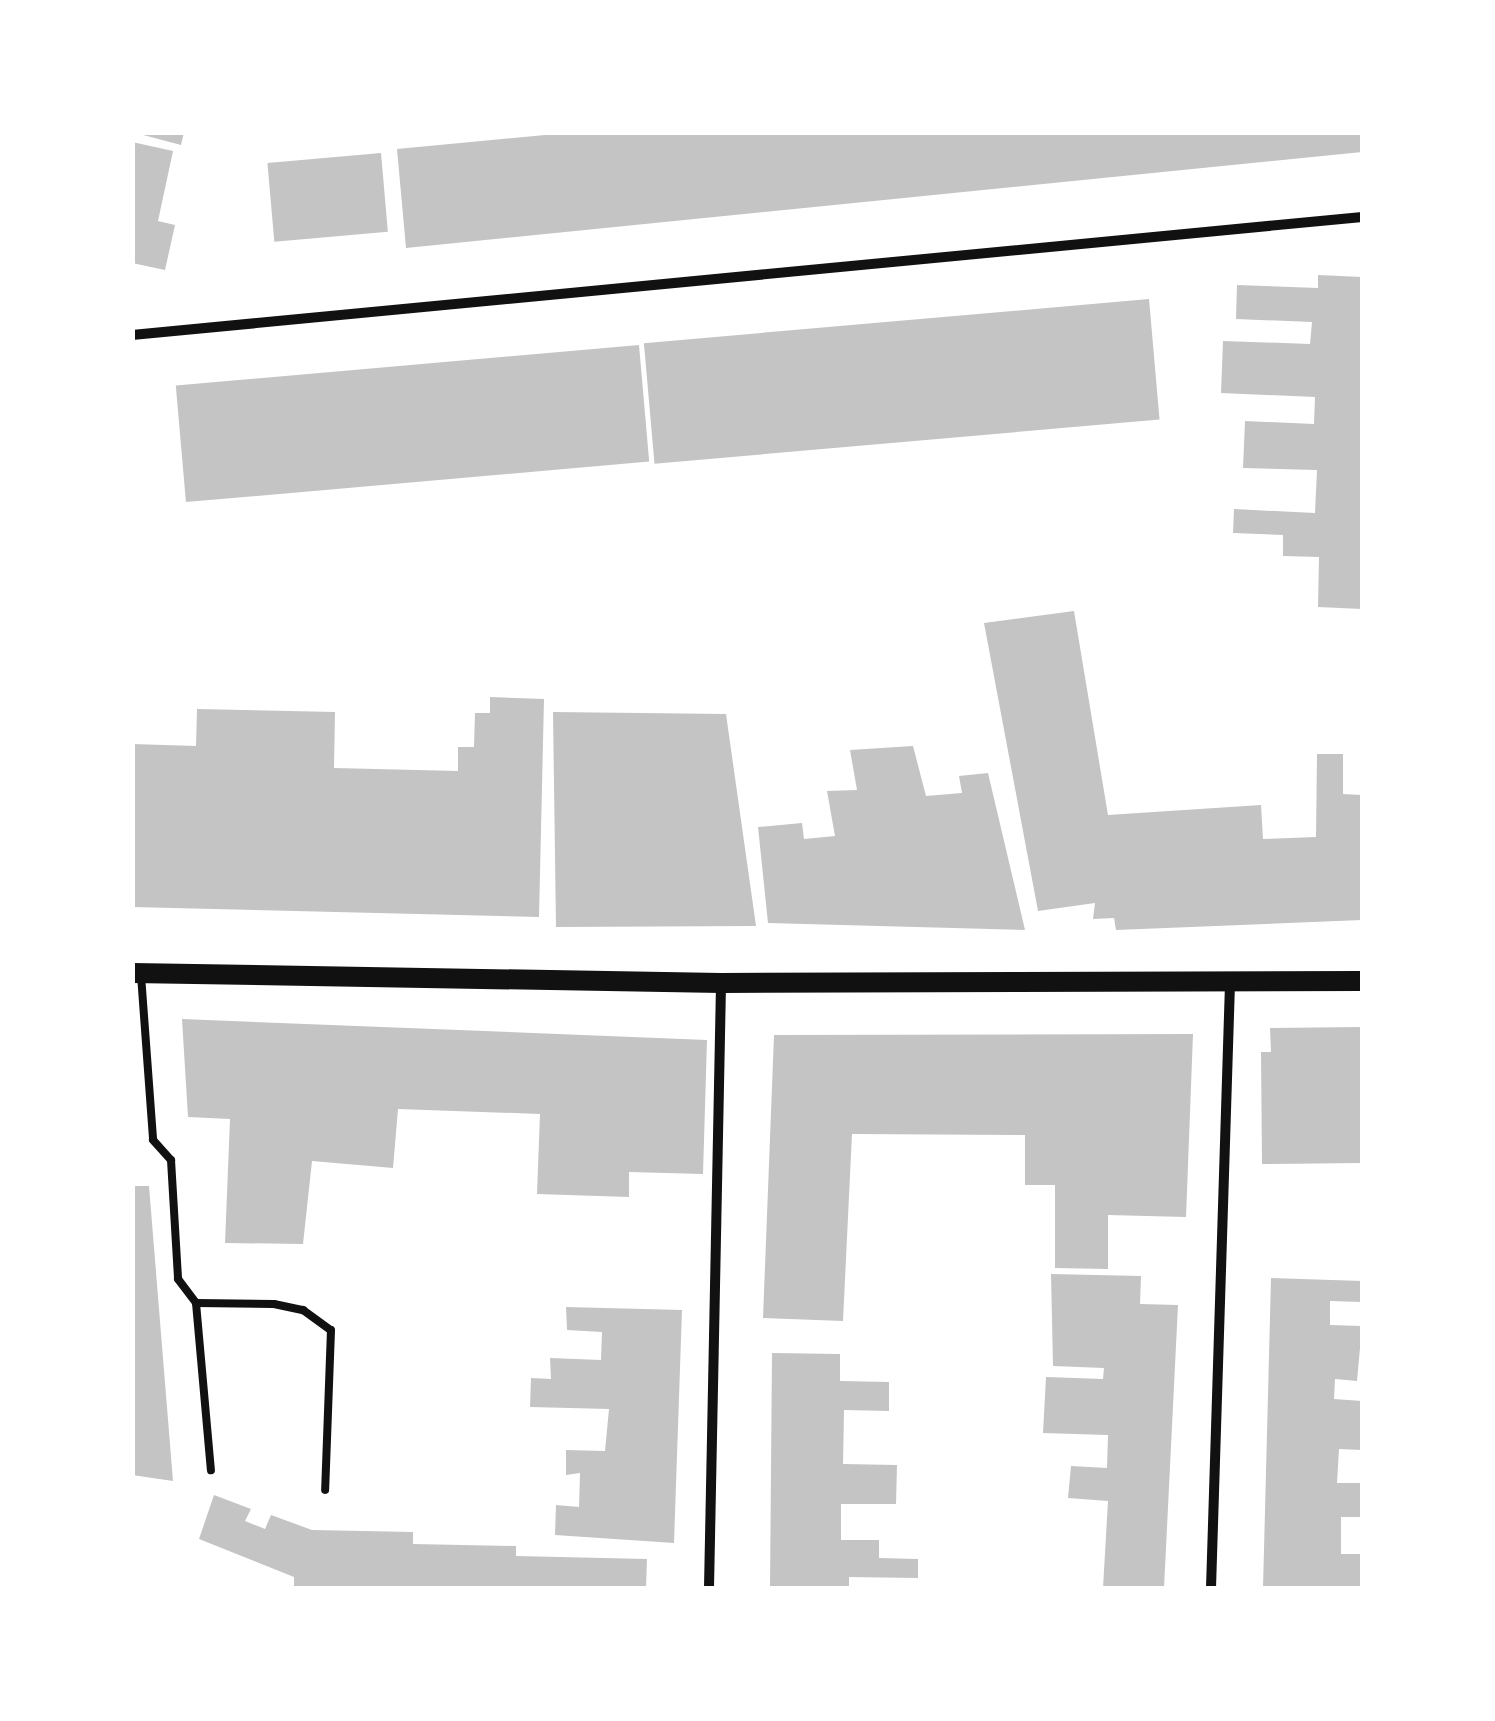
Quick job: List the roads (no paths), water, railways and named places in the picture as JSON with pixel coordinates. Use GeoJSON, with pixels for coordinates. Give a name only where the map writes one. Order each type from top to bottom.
{"type":"FeatureCollection","features":[{"type":"Feature","properties":{"kind":"main road"},"geometry":{"type":"LineString","coordinates":[[135,975],[721,984],[1362,982]]}},
{"type":"Feature","properties":{"kind":"street"},"geometry":{"type":"LineString","coordinates":[[132,335],[1362,218]]}},
{"type":"Feature","properties":{"kind":"street"},"geometry":{"type":"LineString","coordinates":[[710,1588],[721,984]]}},
{"type":"Feature","properties":{"kind":"street"},"geometry":{"type":"LineString","coordinates":[[1211,1588],[1230,985]]}},
{"type":"Feature","properties":{"kind":"lane"},"geometry":{"type":"LineString","coordinates":[[135,975],[153,1140],[171,1160],[178,1279],[196,1304],[211,1470]]}},
{"type":"Feature","properties":{"kind":"lane"},"geometry":{"type":"LineString","coordinates":[[196,1304],[274,1304],[303,1310],[331,1330],[325,1490]]}}]}
